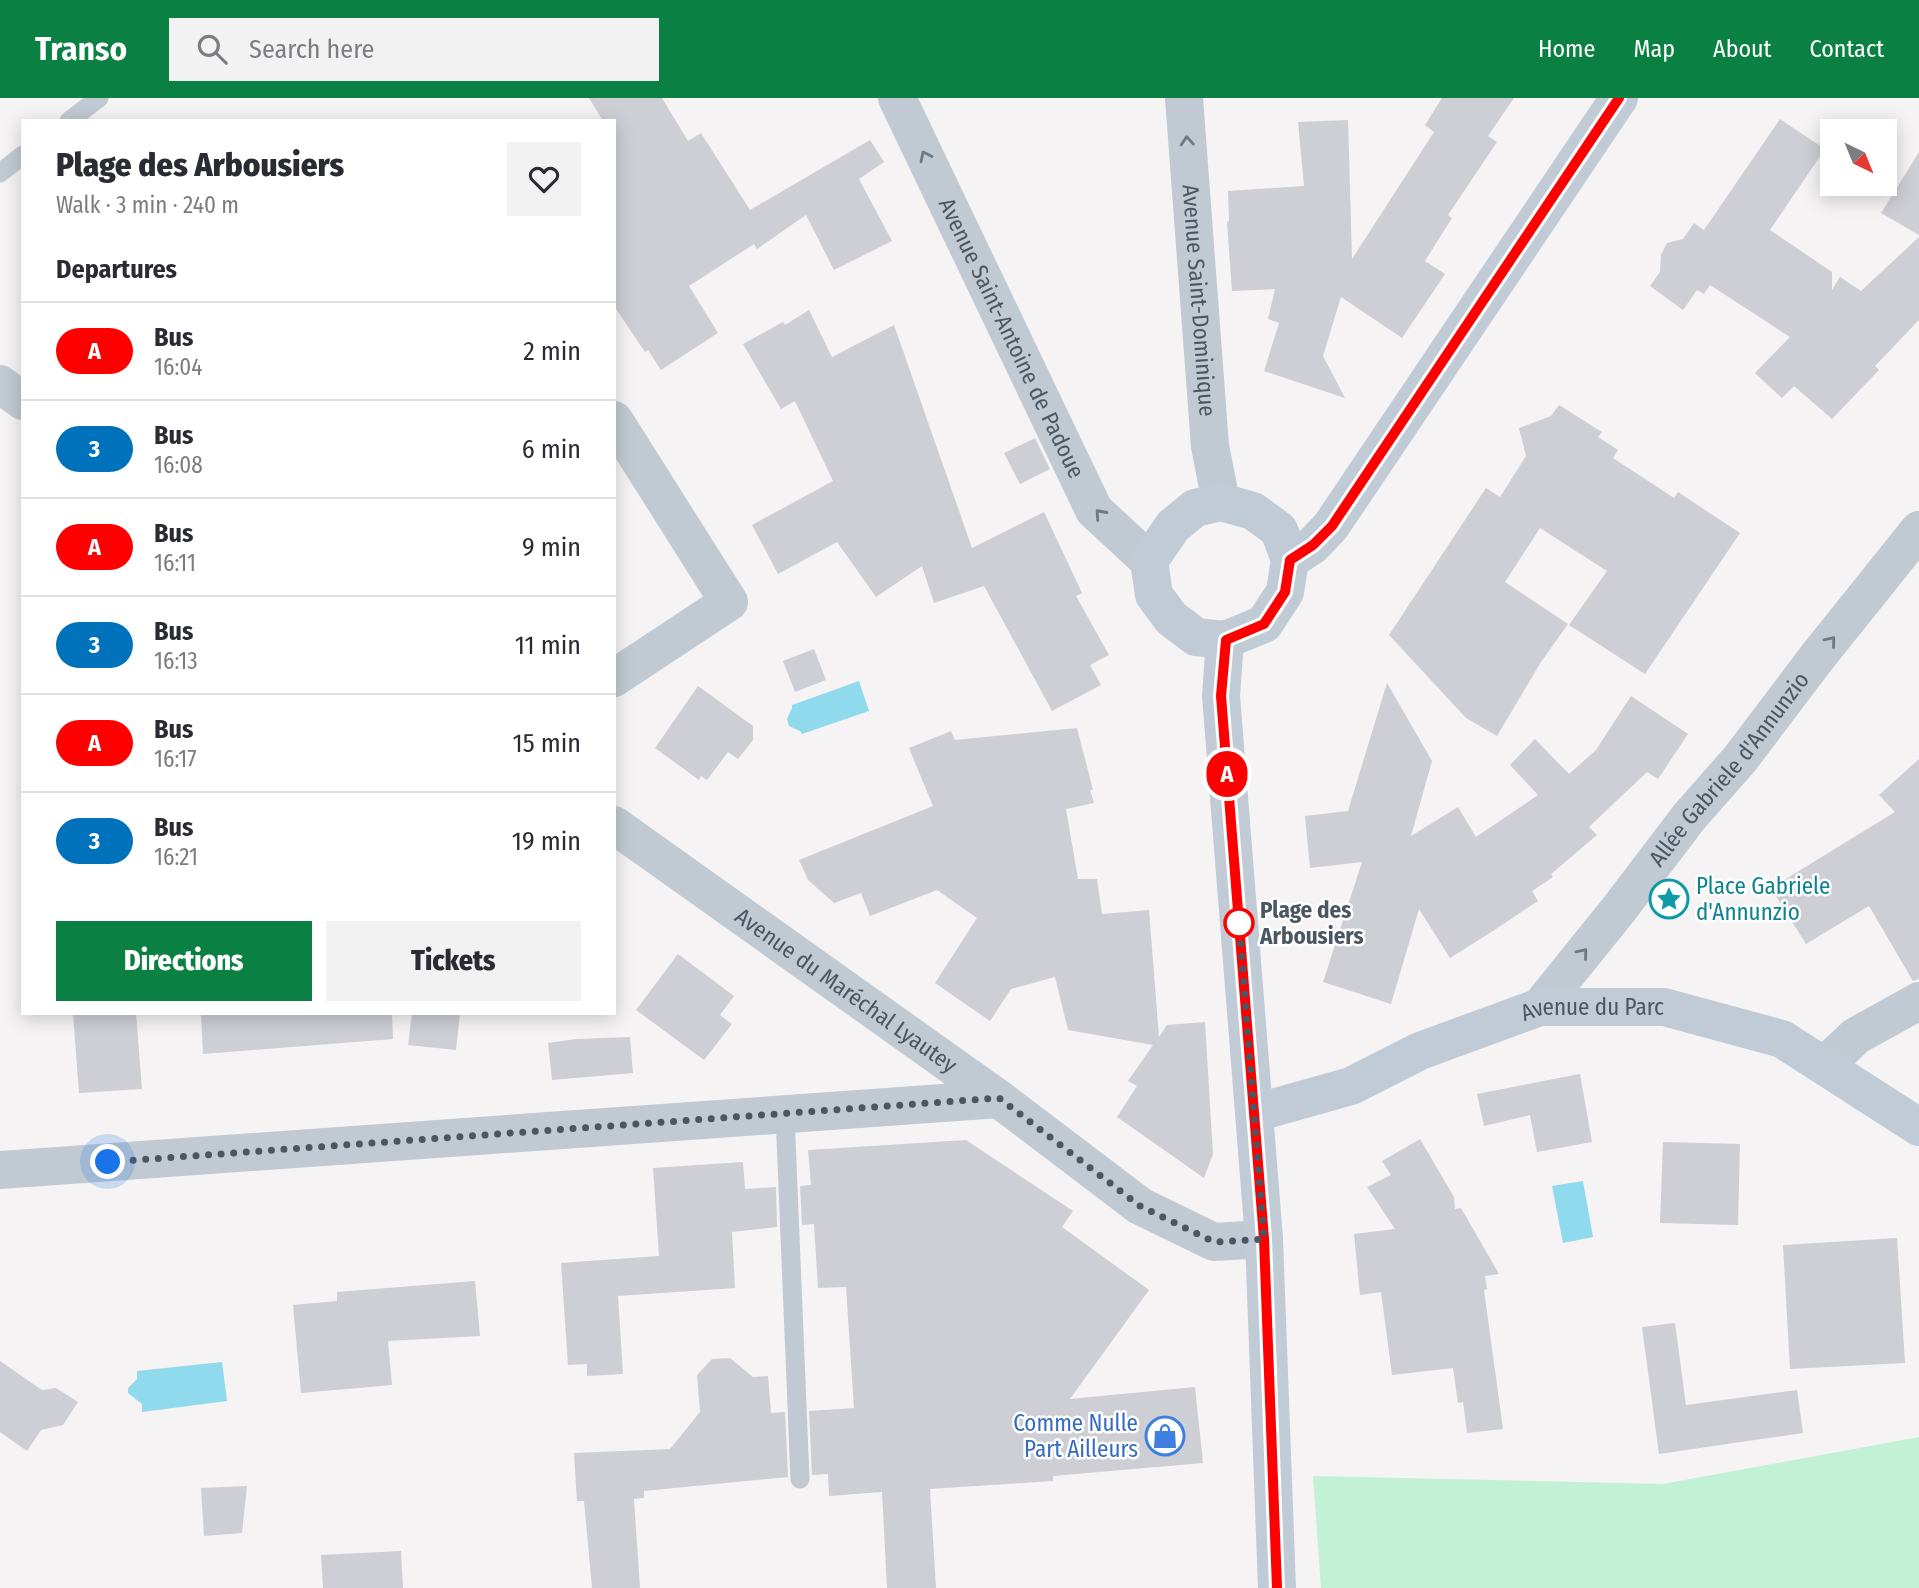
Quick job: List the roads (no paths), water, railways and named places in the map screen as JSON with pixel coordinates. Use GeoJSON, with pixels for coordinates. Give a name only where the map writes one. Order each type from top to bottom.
{"type":"FeatureCollection","features":[{"type":"Feature","properties":{"kind":"main road"},"geometry":{"type":"LineString","coordinates":[[1290,560],[1313,545],[1332,526],[1619,98]]}},
{"type":"Feature","properties":{"kind":"main road"},"geometry":{"type":"LineString","coordinates":[[1221,502],[1253,511],[1279,530],[1290,560],[1285,592],[1264,624],[1226,640],[1196,637],[1171,618],[1154,595],[1149,561],[1173,526],[1195,508],[1221,502]]}},
{"type":"Feature","properties":{"kind":"main road"},"geometry":{"type":"LineString","coordinates":[[1226,640],[1221,696],[1264,1239],[1277,1588]]}},
{"type":"Feature","properties":{"kind":"main road","name":"Avenue du Parc"},"geometry":{"type":"LineString","coordinates":[[1255,1113],[1351,1086],[1420,1051],[1540,1007],[1664,1007],[1782,1039],[1919,1127]]}},
{"type":"Feature","properties":{"kind":"street","name":"Avenue Saint-Antoine de Padoue"},"geometry":{"type":"LineString","coordinates":[[897,98],[1094,510],[1149,561]]}},
{"type":"Feature","properties":{"kind":"street","name":"Avenue Saint-Dominique"},"geometry":{"type":"LineString","coordinates":[[1184,98],[1210,446],[1221,502]]}},
{"type":"Feature","properties":{"kind":"street"},"geometry":{"type":"LineString","coordinates":[[0,384],[21,400]]}},
{"type":"Feature","properties":{"kind":"street"},"geometry":{"type":"LineString","coordinates":[[616,422],[730,603],[616,677]]}},
{"type":"Feature","properties":{"kind":"street","name":"Allée Gabriele d'Annunzio"},"geometry":{"type":"LineString","coordinates":[[1540,1007],[1689,817],[1740,759],[1919,530]]}},
{"type":"Feature","properties":{"kind":"street","name":"Avenue du Maréchal Lyautey"},"geometry":{"type":"LineString","coordinates":[[616,826],[999,1098],[1140,1206],[1214,1242],[1264,1239]]}},
{"type":"Feature","properties":{"kind":"street"},"geometry":{"type":"LineString","coordinates":[[1825,1065],[1856,1036],[1919,1001]]}},
{"type":"Feature","properties":{"kind":"street"},"geometry":{"type":"LineString","coordinates":[[0,1170],[999,1098]]}},
{"type":"Feature","properties":{"kind":"lane"},"geometry":{"type":"LineString","coordinates":[[72,119],[99,98]]}},
{"type":"Feature","properties":{"kind":"lane"},"geometry":{"type":"LineString","coordinates":[[0,173],[21,157]]}},
{"type":"Feature","properties":{"kind":"lane"},"geometry":{"type":"LineString","coordinates":[[785,1114],[800,1479]]}},
{"type":"Feature","properties":{"kind":"water"},"geometry":{"type":"Polygon","coordinates":[[[859,681],[869,711],[802,734],[789,726],[787,719],[792,705],[859,681]]]}},
{"type":"Feature","properties":{"kind":"water"},"geometry":{"type":"Polygon","coordinates":[[[1583,1181],[1593,1237],[1563,1243],[1552,1186],[1583,1181]]]}},
{"type":"Feature","properties":{"kind":"water"},"geometry":{"type":"Polygon","coordinates":[[[222,1362],[227,1401],[142,1412],[142,1404],[128,1393],[128,1388],[137,1379],[137,1371],[222,1362]]]}},
{"type":"Feature","properties":{"kind":"place","name":"Place Gabriele d'Annunzio"},"geometry":{"type":"Point","coordinates":[1669,899]}},
{"type":"Feature","properties":{"kind":"place","name":"Plage des Arbousiers"},"geometry":{"type":"Point","coordinates":[1239,923]}},
{"type":"Feature","properties":{"kind":"place","name":"Comme Nulle Part Ailleurs"},"geometry":{"type":"Point","coordinates":[1165,1436]}}]}
